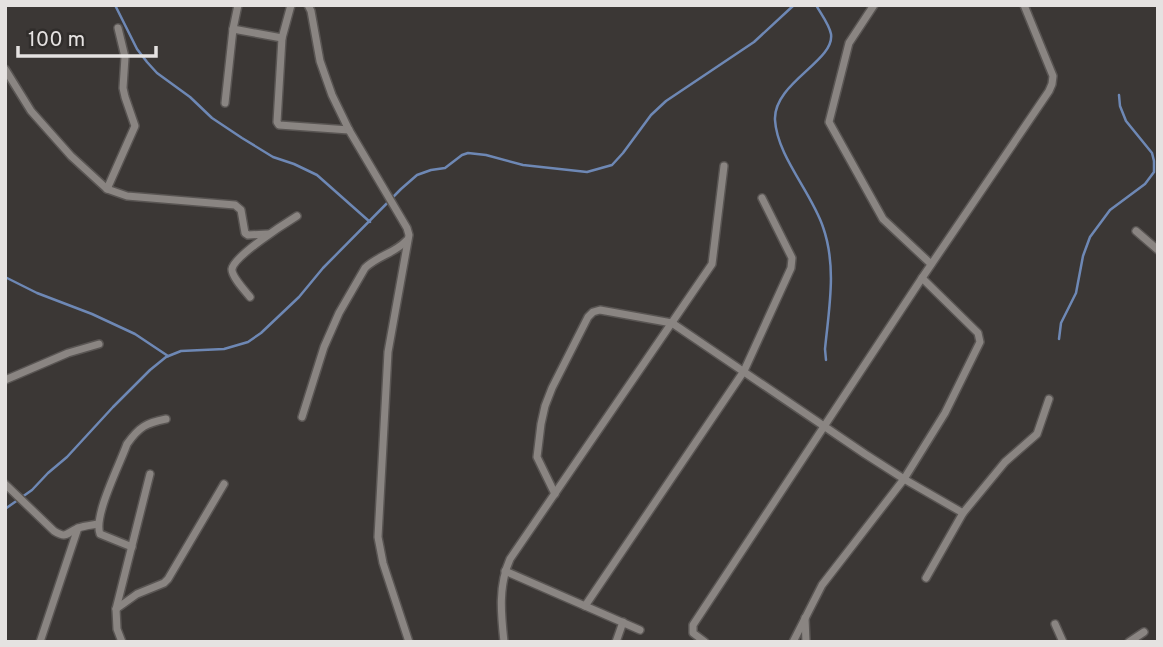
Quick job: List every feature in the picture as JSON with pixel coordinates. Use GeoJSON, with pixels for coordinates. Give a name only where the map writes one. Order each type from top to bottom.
{"type":"FeatureCollection","features":[{"type":"Feature","properties":{"kind":"street"},"geometry":{"type":"LineString","coordinates":[[225,103],[238,5]]}},
{"type":"Feature","properties":{"kind":"street"},"geometry":{"type":"LineString","coordinates":[[291,5],[282,38],[277,122],[279,125],[349,130]]}},
{"type":"Feature","properties":{"kind":"street"},"geometry":{"type":"LineString","coordinates":[[308,5],[325,79],[349,130],[409,235],[388,352],[379,537],[383,563],[409,642]]}},
{"type":"Feature","properties":{"kind":"street"},"geometry":{"type":"LineString","coordinates":[[874,5],[849,43],[829,122],[883,219],[932,264]]}},
{"type":"Feature","properties":{"kind":"street"},"geometry":{"type":"LineString","coordinates":[[705,642],[693,634],[693,625],[1049,91],[1053,76],[1024,5]]}},
{"type":"Feature","properties":{"kind":"street"},"geometry":{"type":"LineString","coordinates":[[107,189],[135,126],[123,88],[125,57],[118,28]]}},
{"type":"Feature","properties":{"kind":"street"},"geometry":{"type":"LineString","coordinates":[[233,29],[282,38]]}},
{"type":"Feature","properties":{"kind":"street"},"geometry":{"type":"LineString","coordinates":[[5,69],[32,111],[71,156],[107,189],[127,196],[235,205],[241,210],[245,233],[268,234]]}},
{"type":"Feature","properties":{"kind":"street"},"geometry":{"type":"LineString","coordinates":[[504,642],[501,591],[510,559],[712,264],[724,166]]}},
{"type":"Feature","properties":{"kind":"street"},"geometry":{"type":"LineString","coordinates":[[585,606],[744,372],[792,263],[762,198]]}},
{"type":"Feature","properties":{"kind":"street"},"geometry":{"type":"LineString","coordinates":[[250,297],[233,274],[232,267],[268,234],[297,216]]}},
{"type":"Feature","properties":{"kind":"street"},"geometry":{"type":"LineString","coordinates":[[1136,231],[1158,250]]}},
{"type":"Feature","properties":{"kind":"street"},"geometry":{"type":"LineString","coordinates":[[302,417],[324,347],[339,313],[365,268],[407,241]]}},
{"type":"Feature","properties":{"kind":"street"},"geometry":{"type":"LineString","coordinates":[[793,642],[822,585],[904,479],[945,413],[980,342],[978,333],[922,278]]}},
{"type":"Feature","properties":{"kind":"street"},"geometry":{"type":"LineString","coordinates":[[555,494],[537,457],[545,406],[588,317],[600,310],[672,323],[904,479],[964,513]]}},
{"type":"Feature","properties":{"kind":"street"},"geometry":{"type":"LineString","coordinates":[[5,380],[68,353],[99,344]]}},
{"type":"Feature","properties":{"kind":"street"},"geometry":{"type":"LineString","coordinates":[[926,578],[964,513],[1005,461],[1037,434],[1049,399]]}},
{"type":"Feature","properties":{"kind":"street"},"geometry":{"type":"LineString","coordinates":[[132,547],[100,534],[98,524],[102,508],[127,444],[144,426],[166,419]]}},
{"type":"Feature","properties":{"kind":"street"},"geometry":{"type":"LineString","coordinates":[[122,642],[117,629],[116,610],[150,474]]}},
{"type":"Feature","properties":{"kind":"street"},"geometry":{"type":"LineString","coordinates":[[5,484],[61,535],[98,524]]}},
{"type":"Feature","properties":{"kind":"street"},"geometry":{"type":"LineString","coordinates":[[116,610],[137,594],[168,579],[224,484]]}},
{"type":"Feature","properties":{"kind":"street"},"geometry":{"type":"LineString","coordinates":[[40,642],[78,528]]}},
{"type":"Feature","properties":{"kind":"street"},"geometry":{"type":"LineString","coordinates":[[505,571],[640,630]]}},
{"type":"Feature","properties":{"kind":"street"},"geometry":{"type":"LineString","coordinates":[[805,617],[806,642]]}},
{"type":"Feature","properties":{"kind":"street"},"geometry":{"type":"LineString","coordinates":[[616,642],[623,622]]}},
{"type":"Feature","properties":{"kind":"street"},"geometry":{"type":"LineString","coordinates":[[1055,624],[1063,642]]}},
{"type":"Feature","properties":{"kind":"street"},"geometry":{"type":"LineString","coordinates":[[1129,642],[1144,632]]}},
{"type":"Feature","properties":{"kind":"waterway"},"geometry":{"type":"LineString","coordinates":[[115,5],[137,49],[157,73],[190,97],[212,118],[242,138],[273,157],[317,175],[370,222]]}},
{"type":"Feature","properties":{"kind":"waterway"},"geometry":{"type":"LineString","coordinates":[[5,509],[32,490],[67,457],[113,407],[166,357],[181,351],[224,349],[248,342],[261,333],[417,175],[445,168],[468,153],[523,165],[587,172],[612,165],[651,115],[666,101],[754,42],[794,5]]}},
{"type":"Feature","properties":{"kind":"waterway"},"geometry":{"type":"LineString","coordinates":[[816,5],[830,30],[830,44],[824,54],[783,95],[775,120],[782,147],[818,214],[827,242],[831,288],[826,360]]}},
{"type":"Feature","properties":{"kind":"waterway"},"geometry":{"type":"LineString","coordinates":[[1059,339],[1061,323],[1076,293],[1083,256],[1090,237],[1110,210],[1145,184],[1154,172],[1152,153],[1126,121],[1119,95]]}},
{"type":"Feature","properties":{"kind":"waterway"},"geometry":{"type":"LineString","coordinates":[[5,277],[135,334],[168,356]]}}]}
